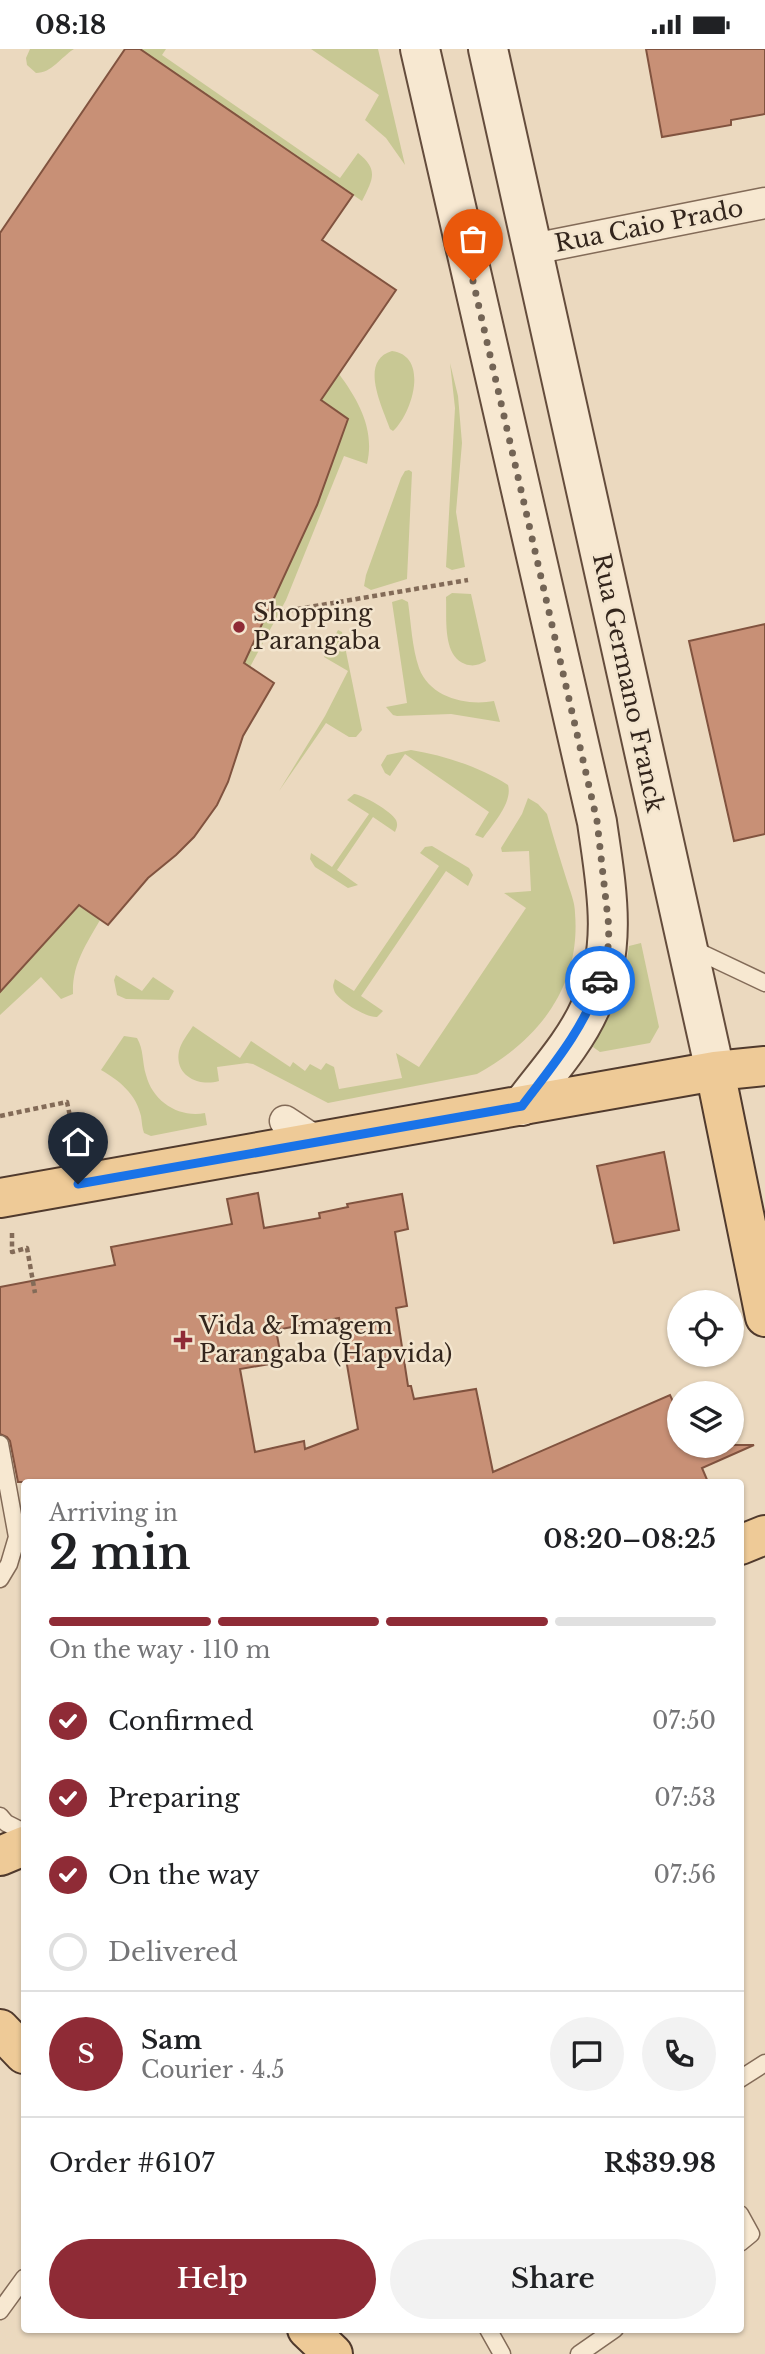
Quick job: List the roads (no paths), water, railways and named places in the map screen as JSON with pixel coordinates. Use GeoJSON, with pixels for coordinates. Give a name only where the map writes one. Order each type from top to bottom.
{"type":"FeatureCollection","features":[{"type":"Feature","properties":{"kind":"main road"},"geometry":{"type":"LineString","coordinates":[[420,49],[597,821],[607,896],[608,947],[590,1009],[565,1049],[522,1106]]}},
{"type":"Feature","properties":{"kind":"main road","name":"Rua Germano Franck"},"geometry":{"type":"LineString","coordinates":[[488,49],[715,1071],[765,1317]]}},
{"type":"Feature","properties":{"kind":"main road"},"geometry":{"type":"LineString","coordinates":[[0,1198],[312,1130],[522,1106],[715,1071],[765,1066]]}},
{"type":"Feature","properties":{"kind":"main road"},"geometry":{"type":"LineString","coordinates":[[744,1543],[765,1535]]}},
{"type":"Feature","properties":{"kind":"main road"},"geometry":{"type":"LineString","coordinates":[[0,1856],[21,1847]]}},
{"type":"Feature","properties":{"kind":"main road"},"geometry":{"type":"LineString","coordinates":[[0,2029],[21,2051]]}},
{"type":"Feature","properties":{"kind":"main road"},"geometry":{"type":"LineString","coordinates":[[311,2333],[333,2354]]}},
{"type":"Feature","properties":{"kind":"street","name":"Rua Caio Prado"},"geometry":{"type":"LineString","coordinates":[[533,249],[765,203]]}},
{"type":"Feature","properties":{"kind":"lane"},"geometry":{"type":"LineString","coordinates":[[686,946],[765,983]]}},
{"type":"Feature","properties":{"kind":"lane"},"geometry":{"type":"LineString","coordinates":[[0,1444],[17,1537],[9,1563],[0,1579]]}},
{"type":"Feature","properties":{"kind":"lane"},"geometry":{"type":"LineString","coordinates":[[0,1816],[6,1823],[21,1830]]}},
{"type":"Feature","properties":{"kind":"lane"},"geometry":{"type":"LineString","coordinates":[[744,2076],[765,2063]]}},
{"type":"Feature","properties":{"kind":"lane"},"geometry":{"type":"LineString","coordinates":[[744,2221],[751,2234],[744,2240]]}},
{"type":"Feature","properties":{"kind":"lane"},"geometry":{"type":"LineString","coordinates":[[0,2312],[21,2282]]}},
{"type":"Feature","properties":{"kind":"lane"},"geometry":{"type":"LineString","coordinates":[[0,2312],[21,2302]]}},
{"type":"Feature","properties":{"kind":"lane"},"geometry":{"type":"LineString","coordinates":[[490,2333],[502,2354]]}},
{"type":"Feature","properties":{"kind":"lane"},"geometry":{"type":"LineString","coordinates":[[579,2354],[609,2333]]}},
{"type":"Feature","properties":{"kind":"place","name":"Shopping Parangaba"},"geometry":{"type":"Point","coordinates":[239,627]}},
{"type":"Feature","properties":{"kind":"place","name":"Vida & Imagem Parangaba (Hapvida)"},"geometry":{"type":"Point","coordinates":[183,1340]}}]}
